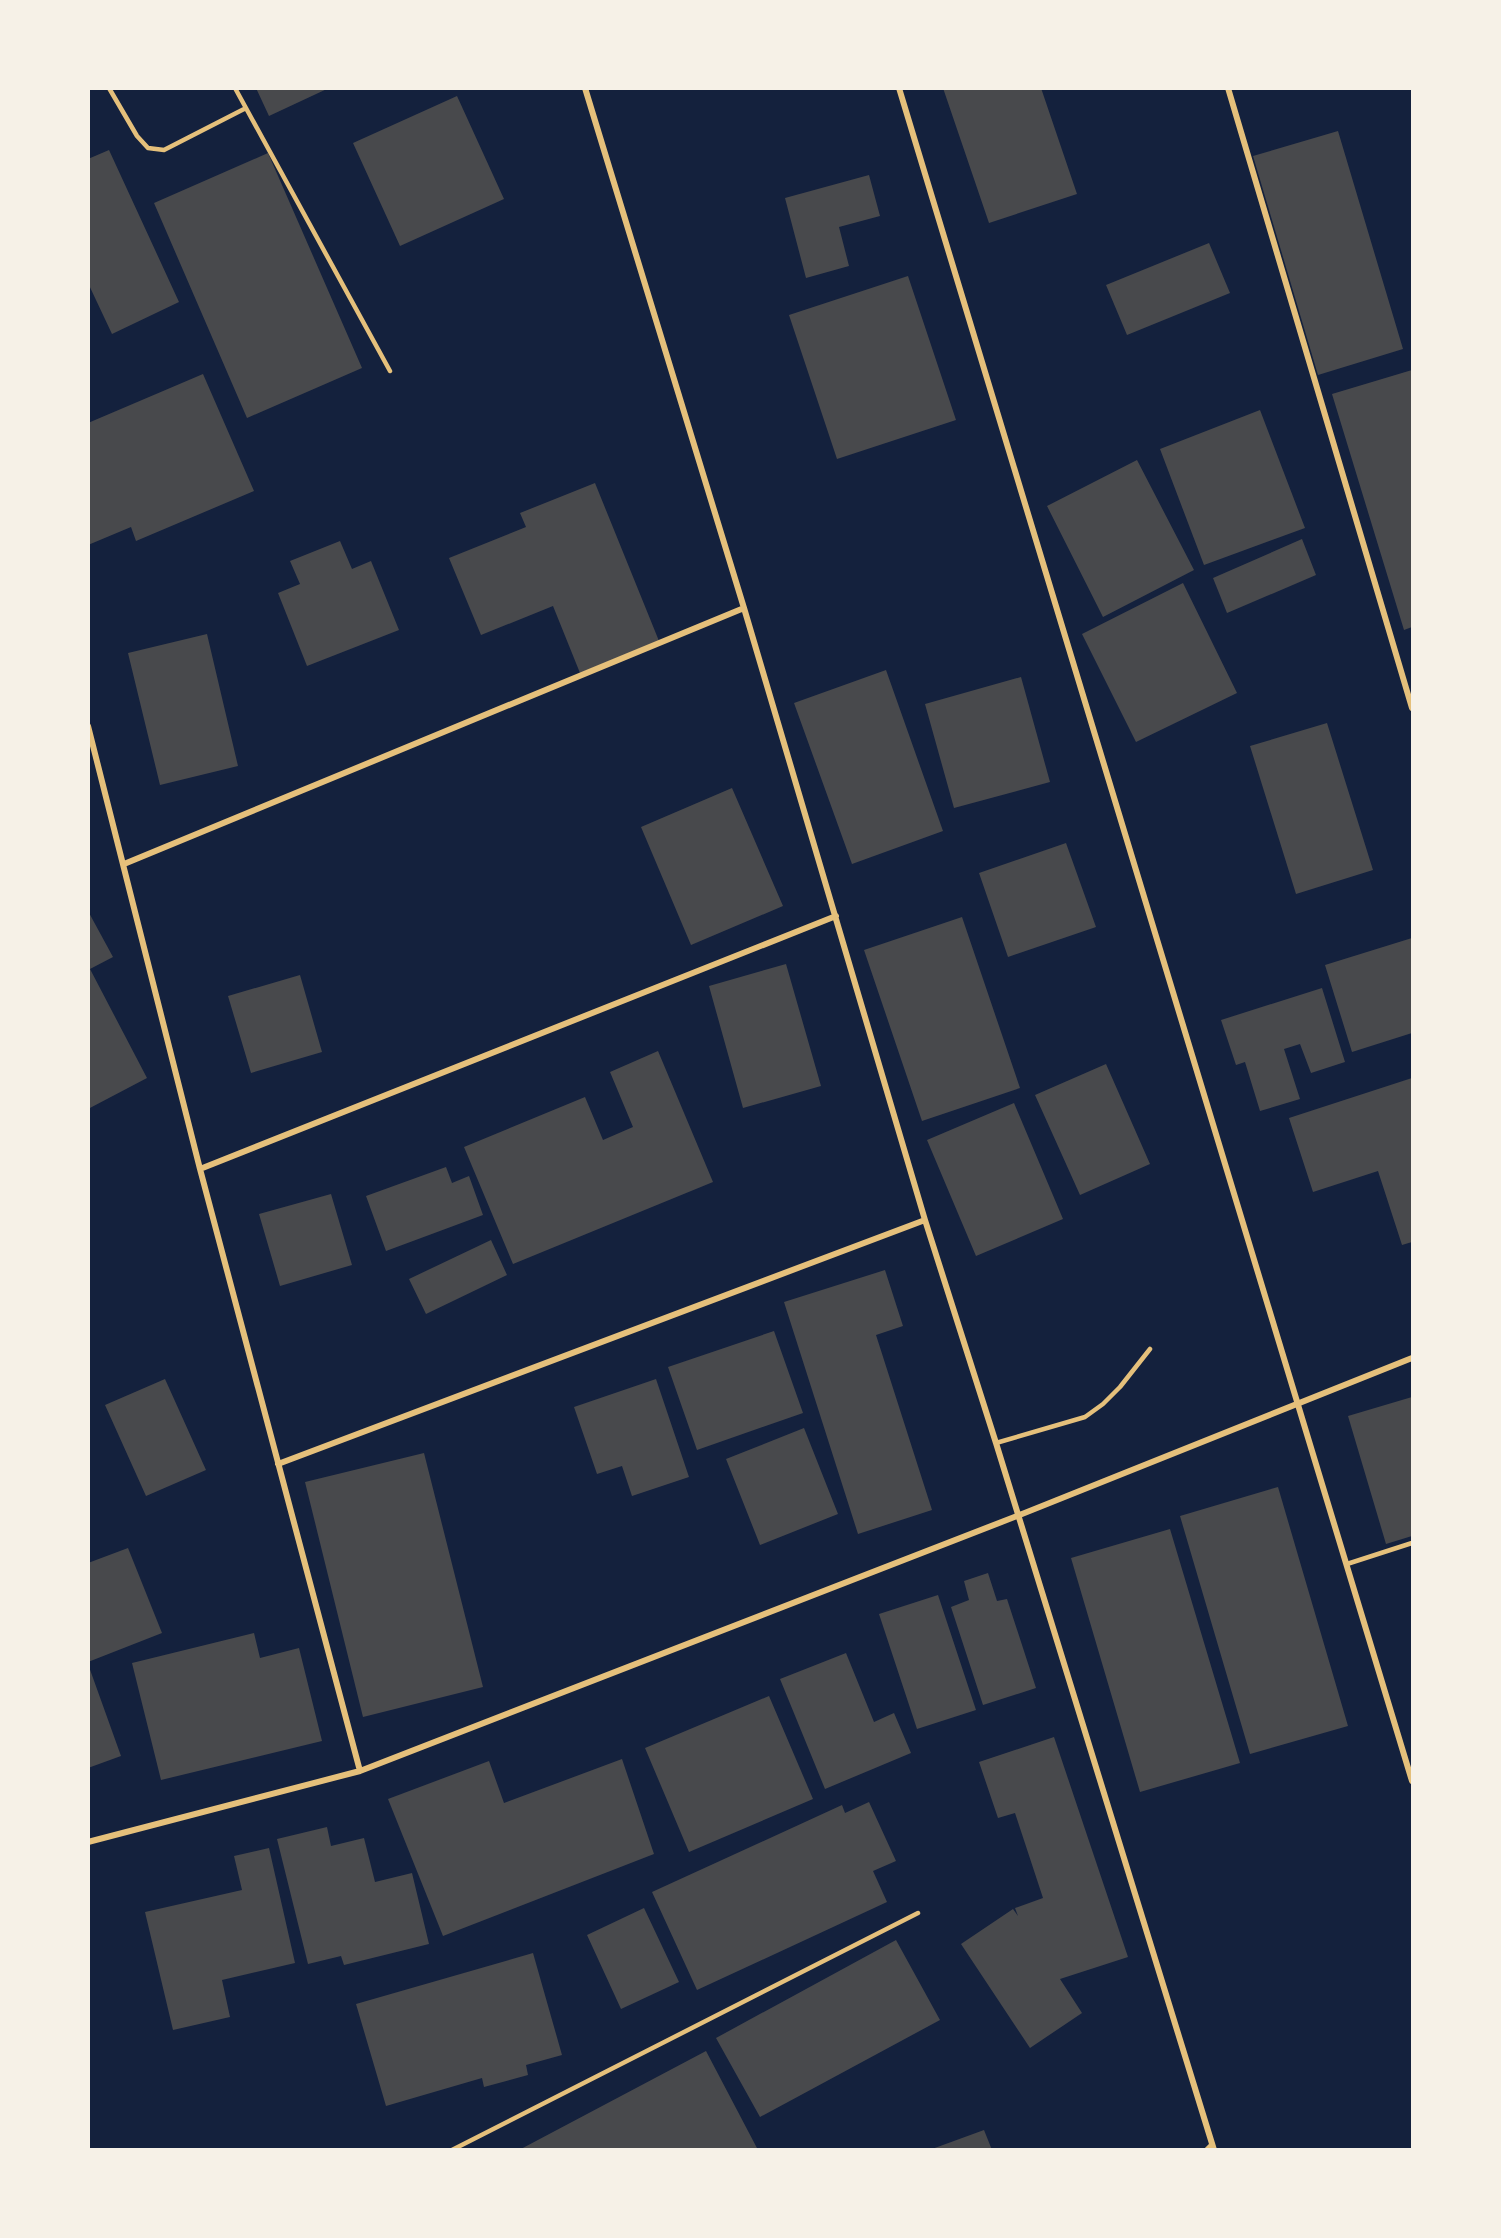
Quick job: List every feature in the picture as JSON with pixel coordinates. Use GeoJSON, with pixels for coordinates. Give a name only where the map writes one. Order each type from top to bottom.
{"type":"FeatureCollection","features":[{"type":"Feature","properties":{"kind":"street"},"geometry":{"type":"LineString","coordinates":[[585,88],[744,608],[925,1220],[1213,2147]]}},
{"type":"Feature","properties":{"kind":"street"},"geometry":{"type":"LineString","coordinates":[[899,88],[1413,1781]]}},
{"type":"Feature","properties":{"kind":"street"},"geometry":{"type":"LineString","coordinates":[[1228,88],[1413,708]]}},
{"type":"Feature","properties":{"kind":"street"},"geometry":{"type":"LineString","coordinates":[[124,864],[744,608]]}},
{"type":"Feature","properties":{"kind":"street"},"geometry":{"type":"LineString","coordinates":[[88,726],[200,1169],[360,1771]]}},
{"type":"Feature","properties":{"kind":"street"},"geometry":{"type":"LineString","coordinates":[[200,1169],[836,916]]}},
{"type":"Feature","properties":{"kind":"street"},"geometry":{"type":"LineString","coordinates":[[278,1464],[925,1220]]}},
{"type":"Feature","properties":{"kind":"street"},"geometry":{"type":"LineString","coordinates":[[88,1842],[360,1771],[1017,1516],[1413,1358]]}},
{"type":"Feature","properties":{"kind":"lane"},"geometry":{"type":"LineString","coordinates":[[109,88],[137,136],[148,148],[164,150],[246,108]]}},
{"type":"Feature","properties":{"kind":"lane"},"geometry":{"type":"LineString","coordinates":[[235,88],[390,371]]}},
{"type":"Feature","properties":{"kind":"lane"},"geometry":{"type":"LineString","coordinates":[[996,1443],[1085,1417],[1103,1404],[1120,1387],[1150,1349]]}},
{"type":"Feature","properties":{"kind":"lane"},"geometry":{"type":"LineString","coordinates":[[1347,1564],[1413,1543]]}},
{"type":"Feature","properties":{"kind":"lane"},"geometry":{"type":"LineString","coordinates":[[452,2150],[918,1913]]}},
{"type":"Feature","properties":{"kind":"lane"},"geometry":{"type":"LineString","coordinates":[[1206,2150],[1213,2147]]}},
{"type":"Feature","properties":{"kind":"building"},"geometry":{"type":"Polygon","coordinates":[[[256,88],[329,88],[269,116],[256,88]]]}},
{"type":"Feature","properties":{"kind":"building"},"geometry":{"type":"Polygon","coordinates":[[[943,88],[1041,88],[1077,194],[989,223],[943,88]]]}},
{"type":"Feature","properties":{"kind":"building"},"geometry":{"type":"Polygon","coordinates":[[[457,96],[504,199],[400,246],[353,143],[457,96]]]}},
{"type":"Feature","properties":{"kind":"building"},"geometry":{"type":"Polygon","coordinates":[[[1338,131],[1403,349],[1318,375],[1253,156],[1338,131]]]}},
{"type":"Feature","properties":{"kind":"building"},"geometry":{"type":"Polygon","coordinates":[[[109,150],[179,302],[112,334],[88,283],[88,159],[109,150]]]}},
{"type":"Feature","properties":{"kind":"building"},"geometry":{"type":"Polygon","coordinates":[[[268,153],[362,368],[247,418],[154,203],[268,153]]]}},
{"type":"Feature","properties":{"kind":"building"},"geometry":{"type":"Polygon","coordinates":[[[869,175],[880,216],[839,227],[849,266],[806,278],[785,198],[869,175]]]}},
{"type":"Feature","properties":{"kind":"building"},"geometry":{"type":"Polygon","coordinates":[[[1209,243],[1230,293],[1127,335],[1106,285],[1209,243]]]}},
{"type":"Feature","properties":{"kind":"building"},"geometry":{"type":"Polygon","coordinates":[[[908,276],[956,420],[837,459],[789,315],[908,276]]]}},
{"type":"Feature","properties":{"kind":"building"},"geometry":{"type":"Polygon","coordinates":[[[1412,370],[1412,627],[1404,630],[1332,394],[1412,370]]]}},
{"type":"Feature","properties":{"kind":"building"},"geometry":{"type":"Polygon","coordinates":[[[203,374],[254,491],[136,541],[131,527],[88,545],[88,423],[203,374]]]}},
{"type":"Feature","properties":{"kind":"building"},"geometry":{"type":"Polygon","coordinates":[[[1260,410],[1305,528],[1204,565],[1160,449],[1260,410]]]}},
{"type":"Feature","properties":{"kind":"building"},"geometry":{"type":"Polygon","coordinates":[[[1137,460],[1194,570],[1103,617],[1047,506],[1137,460]]]}},
{"type":"Feature","properties":{"kind":"building"},"geometry":{"type":"Polygon","coordinates":[[[595,483],[659,641],[580,673],[553,606],[481,635],[449,558],[526,527],[520,513],[595,483]]]}},
{"type":"Feature","properties":{"kind":"building"},"geometry":{"type":"Polygon","coordinates":[[[1302,539],[1316,575],[1227,613],[1213,578],[1302,539]]]}},
{"type":"Feature","properties":{"kind":"building"},"geometry":{"type":"Polygon","coordinates":[[[340,541],[352,569],[371,561],[399,630],[307,666],[278,593],[300,584],[290,561],[340,541]]]}},
{"type":"Feature","properties":{"kind":"building"},"geometry":{"type":"Polygon","coordinates":[[[1183,583],[1237,693],[1136,742],[1082,634],[1183,583]]]}},
{"type":"Feature","properties":{"kind":"building"},"geometry":{"type":"Polygon","coordinates":[[[207,634],[238,766],[160,785],[128,653],[207,634]]]}},
{"type":"Feature","properties":{"kind":"building"},"geometry":{"type":"Polygon","coordinates":[[[886,670],[943,831],[852,864],[794,703],[886,670]]]}},
{"type":"Feature","properties":{"kind":"building"},"geometry":{"type":"Polygon","coordinates":[[[1021,677],[1050,782],[954,808],[925,704],[1021,677]]]}},
{"type":"Feature","properties":{"kind":"building"},"geometry":{"type":"Polygon","coordinates":[[[1327,723],[1373,870],[1296,894],[1250,746],[1327,723]]]}},
{"type":"Feature","properties":{"kind":"building"},"geometry":{"type":"Polygon","coordinates":[[[732,788],[783,906],[691,945],[641,827],[732,788]]]}},
{"type":"Feature","properties":{"kind":"building"},"geometry":{"type":"Polygon","coordinates":[[[1066,843],[1096,927],[1008,957],[979,873],[1066,843]]]}},
{"type":"Feature","properties":{"kind":"building"},"geometry":{"type":"Polygon","coordinates":[[[88,911],[113,957],[90,969],[147,1078],[88,1109],[88,911]]]}},
{"type":"Feature","properties":{"kind":"building"},"geometry":{"type":"Polygon","coordinates":[[[962,917],[1020,1088],[922,1121],[864,950],[962,917]]]}},
{"type":"Feature","properties":{"kind":"building"},"geometry":{"type":"Polygon","coordinates":[[[1412,938],[1412,1033],[1352,1052],[1325,965],[1412,938]]]}},
{"type":"Feature","properties":{"kind":"building"},"geometry":{"type":"Polygon","coordinates":[[[786,964],[821,1086],[743,1108],[709,986],[786,964]]]}},
{"type":"Feature","properties":{"kind":"building"},"geometry":{"type":"Polygon","coordinates":[[[300,975],[322,1052],[251,1073],[228,996],[300,975]]]}},
{"type":"Feature","properties":{"kind":"building"},"geometry":{"type":"Polygon","coordinates":[[[1322,988],[1345,1062],[1311,1073],[1300,1044],[1284,1049],[1300,1099],[1260,1111],[1245,1062],[1236,1065],[1221,1020],[1322,988]]]}},
{"type":"Feature","properties":{"kind":"building"},"geometry":{"type":"Polygon","coordinates":[[[658,1051],[713,1182],[513,1264],[464,1147],[585,1097],[603,1140],[633,1127],[610,1072],[658,1051]]]}},
{"type":"Feature","properties":{"kind":"building"},"geometry":{"type":"Polygon","coordinates":[[[1106,1064],[1150,1164],[1080,1195],[1035,1095],[1106,1064]]]}},
{"type":"Feature","properties":{"kind":"building"},"geometry":{"type":"Polygon","coordinates":[[[1412,1078],[1412,1242],[1402,1245],[1378,1171],[1313,1192],[1289,1118],[1412,1078]]]}},
{"type":"Feature","properties":{"kind":"building"},"geometry":{"type":"Polygon","coordinates":[[[1014,1103],[1063,1219],[976,1256],[927,1140],[1014,1103]]]}},
{"type":"Feature","properties":{"kind":"building"},"geometry":{"type":"Polygon","coordinates":[[[446,1167],[452,1183],[469,1176],[483,1215],[386,1251],[366,1196],[446,1167]]]}},
{"type":"Feature","properties":{"kind":"building"},"geometry":{"type":"Polygon","coordinates":[[[331,1194],[352,1265],[280,1286],[259,1214],[331,1194]]]}},
{"type":"Feature","properties":{"kind":"building"},"geometry":{"type":"Polygon","coordinates":[[[491,1240],[507,1275],[426,1314],[409,1279],[491,1240]]]}},
{"type":"Feature","properties":{"kind":"building"},"geometry":{"type":"Polygon","coordinates":[[[885,1270],[903,1326],[876,1335],[932,1510],[858,1534],[784,1302],[885,1270]]]}},
{"type":"Feature","properties":{"kind":"building"},"geometry":{"type":"Polygon","coordinates":[[[774,1331],[803,1413],[697,1450],[668,1367],[774,1331]]]}},
{"type":"Feature","properties":{"kind":"building"},"geometry":{"type":"Polygon","coordinates":[[[165,1379],[206,1470],[146,1496],[105,1405],[165,1379]]]}},
{"type":"Feature","properties":{"kind":"building"},"geometry":{"type":"Polygon","coordinates":[[[656,1379],[689,1477],[632,1496],[622,1466],[597,1474],[574,1407],[656,1379]]]}},
{"type":"Feature","properties":{"kind":"building"},"geometry":{"type":"Polygon","coordinates":[[[1412,1397],[1412,1536],[1386,1544],[1348,1416],[1412,1397]]]}},
{"type":"Feature","properties":{"kind":"building"},"geometry":{"type":"Polygon","coordinates":[[[804,1428],[838,1514],[760,1545],[726,1459],[804,1428]]]}},
{"type":"Feature","properties":{"kind":"building"},"geometry":{"type":"Polygon","coordinates":[[[424,1453],[483,1687],[363,1717],[305,1482],[424,1453]]]}},
{"type":"Feature","properties":{"kind":"building"},"geometry":{"type":"Polygon","coordinates":[[[1278,1487],[1348,1726],[1250,1754],[1180,1516],[1278,1487]]]}},
{"type":"Feature","properties":{"kind":"building"},"geometry":{"type":"Polygon","coordinates":[[[1170,1529],[1240,1763],[1140,1792],[1071,1558],[1170,1529]]]}},
{"type":"Feature","properties":{"kind":"building"},"geometry":{"type":"Polygon","coordinates":[[[128,1548],[162,1633],[88,1662],[88,1563],[128,1548]]]}},
{"type":"Feature","properties":{"kind":"building"},"geometry":{"type":"Polygon","coordinates":[[[988,1573],[997,1601],[1007,1599],[1036,1688],[983,1705],[951,1607],[969,1600],[964,1581],[988,1573]]]}},
{"type":"Feature","properties":{"kind":"building"},"geometry":{"type":"Polygon","coordinates":[[[938,1595],[976,1710],[917,1729],[879,1614],[938,1595]]]}},
{"type":"Feature","properties":{"kind":"building"},"geometry":{"type":"Polygon","coordinates":[[[254,1633],[260,1658],[299,1648],[322,1741],[161,1780],[132,1663],[254,1633]]]}},
{"type":"Feature","properties":{"kind":"building"},"geometry":{"type":"Polygon","coordinates":[[[846,1653],[874,1722],[894,1713],[911,1753],[825,1789],[780,1679],[846,1653]]]}},
{"type":"Feature","properties":{"kind":"building"},"geometry":{"type":"Polygon","coordinates":[[[88,1664],[121,1756],[88,1768],[88,1664]]]}},
{"type":"Feature","properties":{"kind":"building"},"geometry":{"type":"Polygon","coordinates":[[[769,1696],[813,1799],[689,1852],[645,1748],[769,1696]]]}},
{"type":"Feature","properties":{"kind":"building"},"geometry":{"type":"Polygon","coordinates":[[[1054,1737],[1128,1957],[1060,1979],[1082,2013],[1030,2048],[961,1944],[1013,1909],[1018,1916],[1015,1908],[1043,1898],[1015,1813],[998,1818],[979,1762],[1054,1737]]]}},
{"type":"Feature","properties":{"kind":"building"},"geometry":{"type":"Polygon","coordinates":[[[622,1759],[654,1854],[443,1936],[388,1799],[489,1761],[504,1803],[622,1759]]]}},
{"type":"Feature","properties":{"kind":"building"},"geometry":{"type":"Polygon","coordinates":[[[869,1802],[896,1861],[873,1871],[887,1902],[697,1990],[652,1892],[842,1805],[845,1813],[869,1802]]]}},
{"type":"Feature","properties":{"kind":"building"},"geometry":{"type":"Polygon","coordinates":[[[327,1827],[331,1846],[364,1838],[375,1882],[412,1873],[429,1944],[344,1965],[341,1956],[308,1964],[277,1839],[327,1827]]]}},
{"type":"Feature","properties":{"kind":"building"},"geometry":{"type":"Polygon","coordinates":[[[269,1848],[295,1963],[222,1980],[230,2017],[173,2030],[145,1912],[242,1890],[234,1856],[269,1848]]]}},
{"type":"Feature","properties":{"kind":"building"},"geometry":{"type":"Polygon","coordinates":[[[644,1908],[679,1982],[621,2009],[587,1935],[644,1908]]]}},
{"type":"Feature","properties":{"kind":"building"},"geometry":{"type":"Polygon","coordinates":[[[896,1940],[940,2020],[760,2117],[716,2038],[896,1940]]]}},
{"type":"Feature","properties":{"kind":"building"},"geometry":{"type":"Polygon","coordinates":[[[533,1953],[562,2055],[526,2065],[528,2075],[484,2087],[482,2078],[386,2106],[356,2004],[533,1953]]]}},
{"type":"Feature","properties":{"kind":"building"},"geometry":{"type":"Polygon","coordinates":[[[706,2051],[758,2150],[519,2150],[706,2051]]]}},
{"type":"Feature","properties":{"kind":"building"},"geometry":{"type":"Polygon","coordinates":[[[984,2130],[992,2150],[932,2150],[932,2149],[984,2130]]]}}]}
